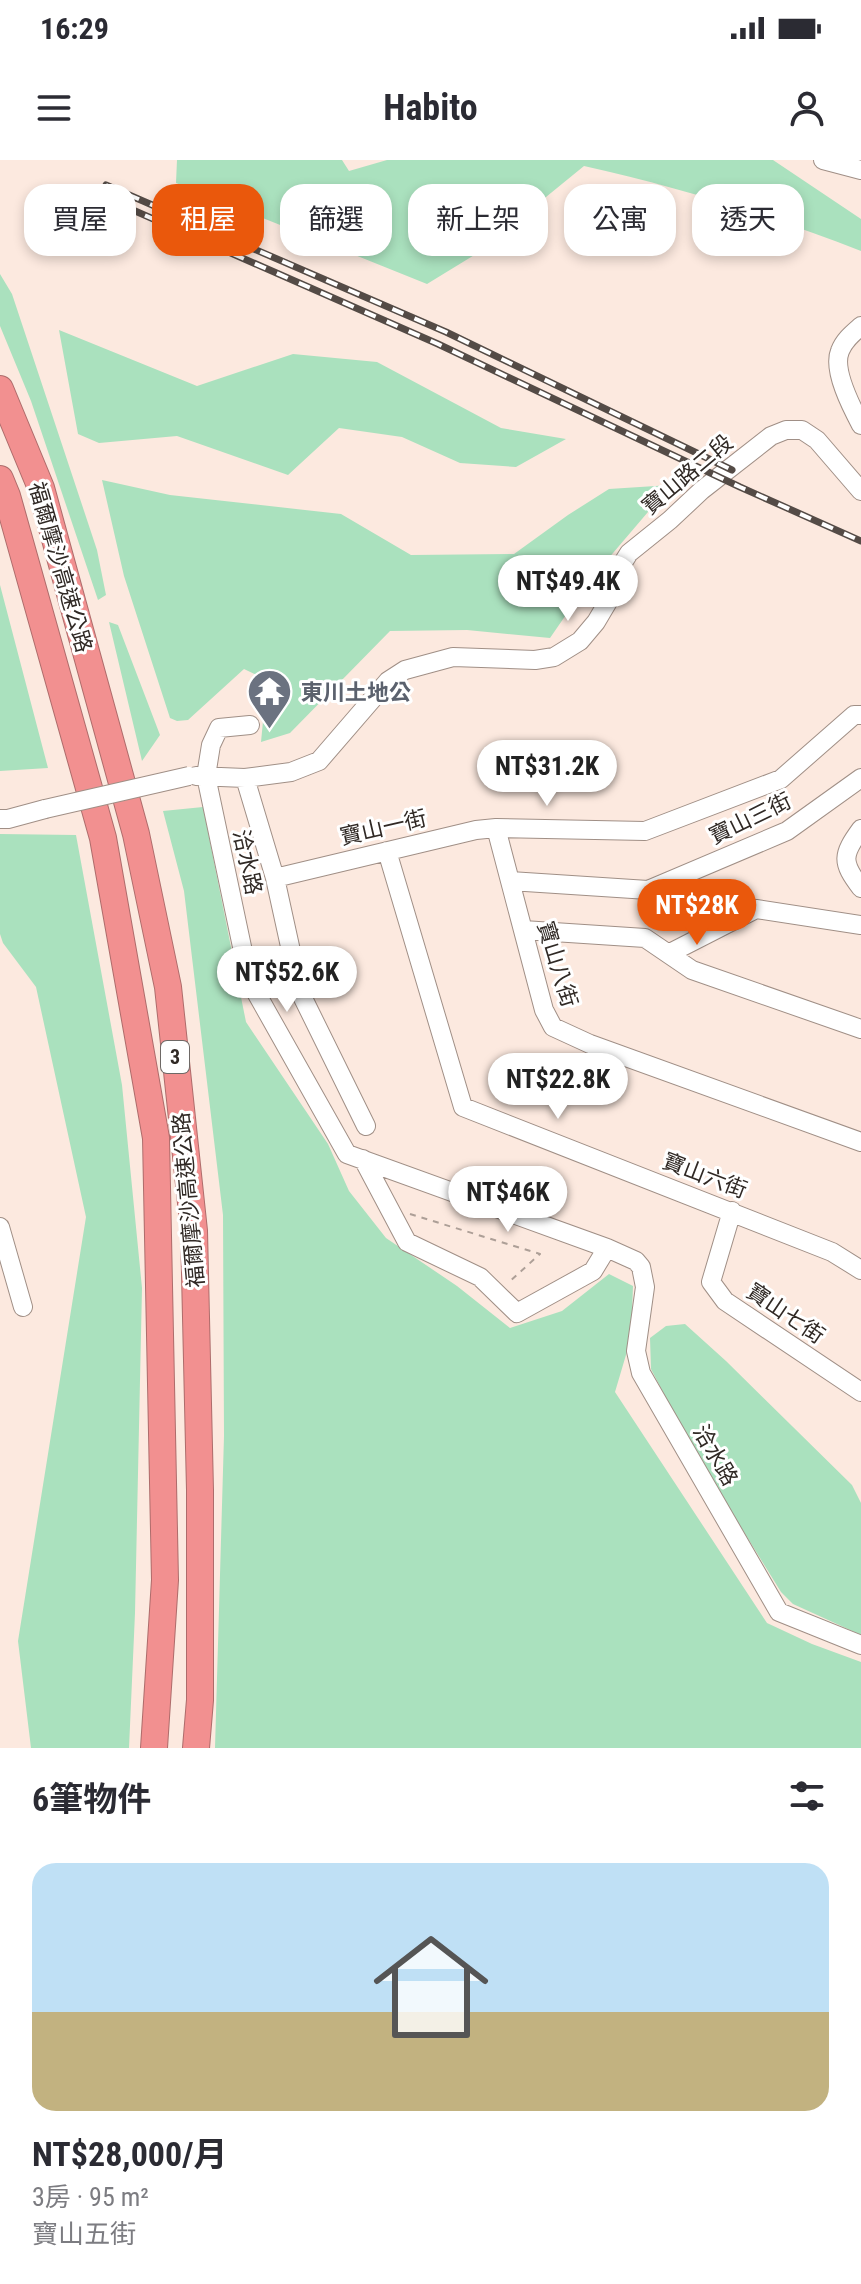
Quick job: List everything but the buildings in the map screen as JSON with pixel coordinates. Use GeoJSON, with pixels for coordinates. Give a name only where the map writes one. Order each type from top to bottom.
{"type":"FeatureCollection","features":[{"type":"Feature","properties":{"kind":"highway","name":"福爾摩沙高速公路"},"geometry":{"type":"LineString","coordinates":[[0,389],[41,488],[136,834],[168,987],[194,1231],[200,1490],[200,1700],[196,1748]]}},
{"type":"Feature","properties":{"kind":"highway","name":"福爾摩沙高速公路"},"geometry":{"type":"LineString","coordinates":[[0,479],[103,838],[156,1138],[165,1580],[154,1748]]}},
{"type":"Feature","properties":{"kind":"street"},"geometry":{"type":"LineString","coordinates":[[823,160],[861,170]]}},
{"type":"Feature","properties":{"kind":"street"},"geometry":{"type":"LineString","coordinates":[[861,326],[847,338],[839,352],[838,364],[849,402],[861,425]]}},
{"type":"Feature","properties":{"kind":"street","name":"寶山路二段"},"geometry":{"type":"LineString","coordinates":[[0,819],[197,776],[245,778],[291,772],[319,761],[388,681],[405,670],[453,657],[535,660],[554,657],[580,641],[596,622],[612,595],[629,553],[702,490],[771,436],[786,430],[802,430],[817,440],[861,491]]}},
{"type":"Feature","properties":{"kind":"street","name":"寶山一街"},"geometry":{"type":"LineString","coordinates":[[275,878],[476,830],[645,831],[781,779],[854,715],[861,715]]}},
{"type":"Feature","properties":{"kind":"street"},"geometry":{"type":"LineString","coordinates":[[197,776],[219,728],[250,725]]}},
{"type":"Feature","properties":{"kind":"street","name":"洽水路"},"geometry":{"type":"LineString","coordinates":[[197,776],[249,980],[347,1154],[636,1261],[641,1267],[645,1287],[636,1351],[641,1373],[779,1612],[861,1645]]}},
{"type":"Feature","properties":{"kind":"street"},"geometry":{"type":"LineString","coordinates":[[245,778],[275,878],[300,992],[366,1126]]}},
{"type":"Feature","properties":{"kind":"street","name":"寶山三街"},"geometry":{"type":"LineString","coordinates":[[510,881],[648,890],[787,831],[861,778]]}},
{"type":"Feature","properties":{"kind":"street","name":"寶山八街"},"geometry":{"type":"LineString","coordinates":[[496,828],[544,1010],[553,1027],[590,1044],[861,1142]]}},
{"type":"Feature","properties":{"kind":"street"},"geometry":{"type":"LineString","coordinates":[[861,829],[847,849],[847,870],[861,888]]}},
{"type":"Feature","properties":{"kind":"street","name":"寶山六街"},"geometry":{"type":"LineString","coordinates":[[387,851],[463,1107],[732,1211],[832,1252],[861,1270]]}},
{"type":"Feature","properties":{"kind":"street"},"geometry":{"type":"LineString","coordinates":[[670,953],[756,909],[861,925]]}},
{"type":"Feature","properties":{"kind":"street"},"geometry":{"type":"LineString","coordinates":[[523,930],[645,938],[692,970],[861,1029]]}},
{"type":"Feature","properties":{"kind":"street","name":"洽水路"},"geometry":{"type":"LineString","coordinates":[[363,1159],[407,1242],[480,1277],[517,1313],[593,1271],[607,1248]]}},
{"type":"Feature","properties":{"kind":"street","name":"寶山七街"},"geometry":{"type":"LineString","coordinates":[[732,1211],[711,1282],[725,1301],[861,1392]]}},
{"type":"Feature","properties":{"kind":"street"},"geometry":{"type":"LineString","coordinates":[[0,1227],[23,1307]]}},
{"type":"Feature","properties":{"kind":"path"},"geometry":{"type":"LineString","coordinates":[[390,1208],[540,1254],[497,1293]]}},
{"type":"Feature","properties":{"kind":"green space"},"geometry":{"type":"Polygon","coordinates":[[[177,160],[342,160],[349,171],[387,160],[773,160],[861,219],[861,251],[804,230],[804,184],[692,184],[692,194],[676,189],[676,184],[658,184],[584,166],[548,195],[548,184],[408,184],[408,256],[473,256],[427,284],[357,256],[392,256],[392,184],[280,184],[280,225],[264,218],[264,184],[176,183],[177,160]]]}},
{"type":"Feature","properties":{"kind":"green space"},"geometry":{"type":"Polygon","coordinates":[[[0,274],[12,294],[97,550],[106,595],[98,600],[31,401],[0,326],[0,274]]]}},
{"type":"Feature","properties":{"kind":"green space"},"geometry":{"type":"Polygon","coordinates":[[[59,330],[197,386],[293,354],[377,362],[501,428],[566,439],[516,467],[460,463],[402,437],[339,428],[288,475],[177,436],[99,443],[78,434],[59,330]]]}},
{"type":"Feature","properties":{"kind":"green space"},"geometry":{"type":"Polygon","coordinates":[[[102,480],[170,495],[341,514],[411,555],[514,554],[609,489],[671,485],[590,580],[550,638],[467,630],[390,631],[290,733],[261,742],[267,680],[244,669],[188,720],[170,718],[124,576],[102,480]]]}},
{"type":"Feature","properties":{"kind":"green space"},"geometry":{"type":"Polygon","coordinates":[[[0,585],[48,768],[0,771],[0,585]]]}},
{"type":"Feature","properties":{"kind":"green space"},"geometry":{"type":"Polygon","coordinates":[[[109,622],[118,625],[160,735],[142,761],[109,622]]]}},
{"type":"Feature","properties":{"kind":"green space"},"geometry":{"type":"Polygon","coordinates":[[[203,807],[246,1022],[328,1144],[349,1191],[386,1238],[457,1286],[510,1328],[562,1311],[609,1274],[633,1286],[631,1338],[615,1392],[767,1623],[861,1662],[861,1748],[215,1748],[224,1436],[223,1215],[184,891],[163,811],[203,807]]]}},
{"type":"Feature","properties":{"kind":"green space"},"geometry":{"type":"Polygon","coordinates":[[[0,834],[76,835],[122,1085],[142,1288],[129,1748],[31,1748],[18,1641],[86,1217],[36,987],[3,943],[0,934],[0,834]]]}},
{"type":"Feature","properties":{"kind":"green space"},"geometry":{"type":"Polygon","coordinates":[[[685,1324],[852,1485],[861,1503],[861,1635],[793,1604],[781,1592],[692,1448],[651,1369],[650,1338],[666,1326],[685,1324]]]}},
{"type":"Feature","properties":{"kind":"railway"},"geometry":{"type":"LineString","coordinates":[[136,198],[446,332],[732,470]]}},
{"type":"Feature","properties":{"kind":"railway"},"geometry":{"type":"LineString","coordinates":[[136,211],[438,344],[861,541]]}},
{"type":"Feature","properties":{"kind":"place","name":"東川土地公"},"geometry":{"type":"Point","coordinates":[270,731]}}]}
